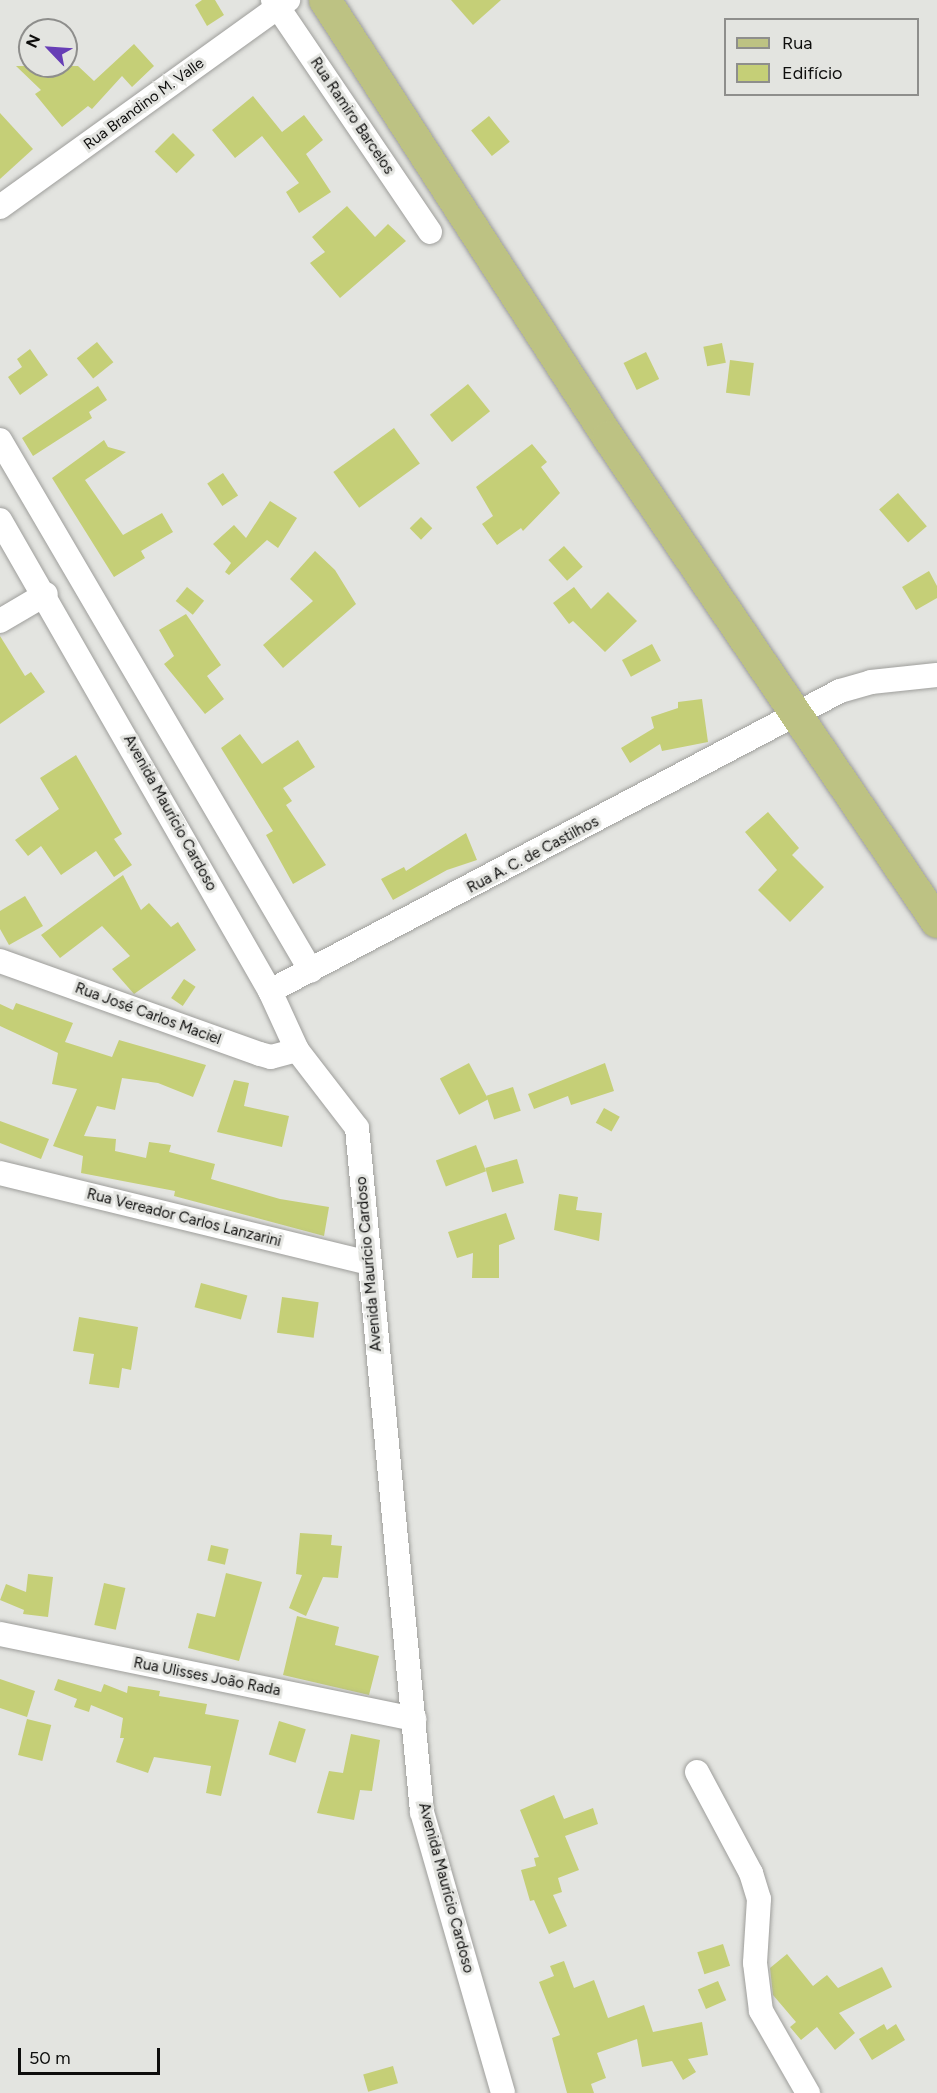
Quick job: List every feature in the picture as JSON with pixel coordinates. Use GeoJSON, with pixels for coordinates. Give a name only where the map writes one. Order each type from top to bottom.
{"type":"FeatureCollection","features":[{"type":"Feature","properties":{"kind":"main road"},"geometry":{"type":"LineString","coordinates":[[325,0],[796,718],[937,922]]}},
{"type":"Feature","properties":{"kind":"street","name":"Rua Brandino M. Valle"},"geometry":{"type":"LineString","coordinates":[[0,207],[280,2]]}},
{"type":"Feature","properties":{"kind":"street","name":"Rua Ramiro Barcelos"},"geometry":{"type":"LineString","coordinates":[[280,2],[430,232]]}},
{"type":"Feature","properties":{"kind":"street"},"geometry":{"type":"LineString","coordinates":[[0,440],[311,971]]}},
{"type":"Feature","properties":{"kind":"street","name":"Avenida Maurício Cardoso"},"geometry":{"type":"LineString","coordinates":[[0,520],[46,594],[270,990],[297,1050],[357,1128],[368,1263],[422,1812],[504,2093]]}},
{"type":"Feature","properties":{"kind":"street"},"geometry":{"type":"LineString","coordinates":[[0,621],[46,594]]}},
{"type":"Feature","properties":{"kind":"street","name":"Rua A. C. de Castilhos"},"geometry":{"type":"LineString","coordinates":[[270,990],[311,971],[796,718],[840,691],[871,682],[937,675]]}},
{"type":"Feature","properties":{"kind":"street","name":"Rua José Carlos Maciel"},"geometry":{"type":"LineString","coordinates":[[0,961],[260,1054],[271,1057],[297,1050]]}},
{"type":"Feature","properties":{"kind":"street","name":"Rua Vereador Carlos Lanzarini"},"geometry":{"type":"LineString","coordinates":[[0,1173],[368,1263]]}},
{"type":"Feature","properties":{"kind":"street","name":"Rua Ulisses João Rada"},"geometry":{"type":"LineString","coordinates":[[0,1635],[414,1719]]}},
{"type":"Feature","properties":{"kind":"street"},"geometry":{"type":"LineString","coordinates":[[697,1772],[751,1873],[759,1899],[755,1963],[761,2011],[808,2093]]}},
{"type":"Feature","properties":{"kind":"building"},"geometry":{"type":"Polygon","coordinates":[[[202,0],[215,0],[224,15],[207,26],[195,5],[202,0]]]}},
{"type":"Feature","properties":{"kind":"building"},"geometry":{"type":"Polygon","coordinates":[[[451,0],[501,0],[473,25],[451,0]]]}},
{"type":"Feature","properties":{"kind":"building"},"geometry":{"type":"Polygon","coordinates":[[[134,44],[154,66],[132,87],[122,76],[92,109],[88,106],[62,127],[35,94],[41,90],[28,78],[78,78],[78,66],[94,81],[134,44]]]}},
{"type":"Feature","properties":{"kind":"building"},"geometry":{"type":"Polygon","coordinates":[[[253,96],[282,132],[304,115],[323,140],[306,154],[331,192],[299,213],[286,192],[299,183],[262,136],[235,158],[212,130],[253,96]]]}},
{"type":"Feature","properties":{"kind":"building"},"geometry":{"type":"Polygon","coordinates":[[[0,113],[33,149],[0,179],[0,113]]]}},
{"type":"Feature","properties":{"kind":"building"},"geometry":{"type":"Polygon","coordinates":[[[489,116],[510,142],[492,156],[471,130],[489,116]]]}},
{"type":"Feature","properties":{"kind":"building"},"geometry":{"type":"Polygon","coordinates":[[[173,133],[195,155],[177,173],[155,151],[173,133]]]}},
{"type":"Feature","properties":{"kind":"building"},"geometry":{"type":"Polygon","coordinates":[[[347,206],[375,237],[388,224],[406,241],[340,298],[310,263],[325,252],[312,237],[347,206]]]}},
{"type":"Feature","properties":{"kind":"building"},"geometry":{"type":"Polygon","coordinates":[[[97,342],[113,362],[93,379],[77,358],[97,342]]]}},
{"type":"Feature","properties":{"kind":"building"},"geometry":{"type":"Polygon","coordinates":[[[722,343],[726,363],[707,366],[703,347],[722,343]]]}},
{"type":"Feature","properties":{"kind":"building"},"geometry":{"type":"Polygon","coordinates":[[[30,349],[48,375],[20,395],[8,377],[22,367],[17,359],[30,349]]]}},
{"type":"Feature","properties":{"kind":"building"},"geometry":{"type":"Polygon","coordinates":[[[646,352],[659,379],[637,390],[624,363],[646,352]]]}},
{"type":"Feature","properties":{"kind":"building"},"geometry":{"type":"Polygon","coordinates":[[[730,360],[754,363],[750,396],[726,393],[730,360]]]}},
{"type":"Feature","properties":{"kind":"building"},"geometry":{"type":"Polygon","coordinates":[[[468,384],[490,411],[452,442],[430,415],[468,384]]]}},
{"type":"Feature","properties":{"kind":"building"},"geometry":{"type":"Polygon","coordinates":[[[98,386],[107,400],[89,412],[92,418],[33,456],[22,438],[98,386]]]}},
{"type":"Feature","properties":{"kind":"building"},"geometry":{"type":"Polygon","coordinates":[[[394,428],[420,464],[359,508],[333,472],[394,428]]]}},
{"type":"Feature","properties":{"kind":"building"},"geometry":{"type":"Polygon","coordinates":[[[104,440],[108,447],[126,452],[85,480],[123,535],[162,513],[173,532],[141,551],[145,558],[114,577],[52,478],[104,440]]]}},
{"type":"Feature","properties":{"kind":"building"},"geometry":{"type":"Polygon","coordinates":[[[532,444],[547,462],[541,467],[560,493],[523,531],[521,528],[497,545],[482,524],[493,516],[476,487],[532,444]]]}},
{"type":"Feature","properties":{"kind":"building"},"geometry":{"type":"Polygon","coordinates":[[[223,473],[238,495],[222,506],[207,484],[223,473]]]}},
{"type":"Feature","properties":{"kind":"building"},"geometry":{"type":"Polygon","coordinates":[[[898,493],[927,526],[908,543],[879,509],[898,493]]]}},
{"type":"Feature","properties":{"kind":"building"},"geometry":{"type":"Polygon","coordinates":[[[270,501],[297,518],[278,548],[267,540],[229,575],[225,572],[231,563],[213,544],[234,525],[246,538],[270,501]]]}},
{"type":"Feature","properties":{"kind":"building"},"geometry":{"type":"Polygon","coordinates":[[[421,517],[432,528],[421,540],[410,528],[421,517]]]}},
{"type":"Feature","properties":{"kind":"building"},"geometry":{"type":"Polygon","coordinates":[[[564,546],[583,567],[567,581],[548,560],[564,546]]]}},
{"type":"Feature","properties":{"kind":"building"},"geometry":{"type":"Polygon","coordinates":[[[315,551],[335,570],[356,604],[283,668],[263,645],[313,601],[290,579],[315,551]]]}},
{"type":"Feature","properties":{"kind":"building"},"geometry":{"type":"Polygon","coordinates":[[[929,571],[937,586],[937,598],[916,610],[902,587],[929,571]]]}},
{"type":"Feature","properties":{"kind":"building"},"geometry":{"type":"Polygon","coordinates":[[[187,587],[204,601],[193,615],[176,601],[187,587]]]}},
{"type":"Feature","properties":{"kind":"building"},"geometry":{"type":"Polygon","coordinates":[[[574,587],[591,609],[608,592],[637,621],[605,652],[573,621],[569,624],[553,603],[574,587]]]}},
{"type":"Feature","properties":{"kind":"building"},"geometry":{"type":"Polygon","coordinates":[[[186,614],[221,665],[207,676],[224,699],[205,714],[164,664],[174,656],[159,630],[186,614]]]}},
{"type":"Feature","properties":{"kind":"building"},"geometry":{"type":"Polygon","coordinates":[[[0,636],[25,676],[31,672],[45,692],[0,724],[0,636]]]}},
{"type":"Feature","properties":{"kind":"building"},"geometry":{"type":"Polygon","coordinates":[[[652,644],[661,661],[631,677],[622,660],[652,644]]]}},
{"type":"Feature","properties":{"kind":"building"},"geometry":{"type":"Polygon","coordinates":[[[702,699],[708,742],[662,751],[660,744],[630,763],[621,748],[654,728],[651,717],[678,708],[678,702],[702,699]]]}},
{"type":"Feature","properties":{"kind":"building"},"geometry":{"type":"Polygon","coordinates":[[[240,734],[262,764],[298,740],[315,767],[283,788],[292,801],[286,805],[326,865],[293,884],[266,835],[273,831],[221,748],[240,734]]]}},
{"type":"Feature","properties":{"kind":"building"},"geometry":{"type":"Polygon","coordinates":[[[76,755],[122,834],[114,839],[132,865],[114,877],[96,851],[61,875],[41,846],[28,856],[15,840],[59,809],[40,778],[76,755]]]}},
{"type":"Feature","properties":{"kind":"building"},"geometry":{"type":"Polygon","coordinates":[[[768,812],[799,848],[792,855],[824,887],[790,922],[758,890],[777,870],[745,832],[768,812]]]}},
{"type":"Feature","properties":{"kind":"building"},"geometry":{"type":"Polygon","coordinates":[[[466,833],[477,860],[447,870],[393,900],[381,879],[404,867],[406,871],[466,833]]]}},
{"type":"Feature","properties":{"kind":"building"},"geometry":{"type":"Polygon","coordinates":[[[123,875],[141,910],[149,903],[171,927],[178,922],[196,950],[134,994],[112,969],[130,956],[102,926],[60,958],[41,935],[123,875]]]}},
{"type":"Feature","properties":{"kind":"building"},"geometry":{"type":"Polygon","coordinates":[[[25,896],[43,926],[9,945],[0,929],[0,911],[25,896]]]}},
{"type":"Feature","properties":{"kind":"building"},"geometry":{"type":"Polygon","coordinates":[[[184,979],[196,987],[183,1006],[171,998],[184,979]]]}},
{"type":"Feature","properties":{"kind":"building"},"geometry":{"type":"Polygon","coordinates":[[[16,1003],[73,1023],[65,1042],[112,1057],[119,1040],[206,1065],[193,1097],[158,1083],[122,1078],[115,1110],[97,1106],[84,1136],[116,1139],[115,1151],[146,1158],[149,1142],[171,1145],[169,1152],[215,1164],[211,1179],[280,1199],[329,1207],[324,1236],[174,1196],[175,1191],[81,1173],[83,1156],[53,1146],[77,1089],[52,1084],[58,1053],[0,1026],[0,1004],[13,1010],[16,1003]]]}},
{"type":"Feature","properties":{"kind":"building"},"geometry":{"type":"Polygon","coordinates":[[[469,1063],[488,1099],[459,1115],[440,1078],[469,1063]]]}},
{"type":"Feature","properties":{"kind":"building"},"geometry":{"type":"Polygon","coordinates":[[[605,1063],[614,1091],[571,1105],[568,1096],[534,1109],[528,1094],[605,1063]]]}},
{"type":"Feature","properties":{"kind":"building"},"geometry":{"type":"Polygon","coordinates":[[[234,1080],[249,1083],[244,1106],[289,1116],[282,1147],[217,1132],[234,1080]]]}},
{"type":"Feature","properties":{"kind":"building"},"geometry":{"type":"Polygon","coordinates":[[[513,1087],[521,1111],[494,1119],[486,1096],[513,1087]]]}},
{"type":"Feature","properties":{"kind":"building"},"geometry":{"type":"Polygon","coordinates":[[[604,1108],[620,1117],[612,1132],[596,1123],[604,1108]]]}},
{"type":"Feature","properties":{"kind":"building"},"geometry":{"type":"Polygon","coordinates":[[[0,1121],[49,1139],[41,1159],[0,1143],[0,1121]]]}},
{"type":"Feature","properties":{"kind":"building"},"geometry":{"type":"Polygon","coordinates":[[[476,1145],[486,1171],[446,1187],[436,1160],[476,1145]]]}},
{"type":"Feature","properties":{"kind":"building"},"geometry":{"type":"Polygon","coordinates":[[[517,1159],[524,1183],[492,1192],[485,1168],[517,1159]]]}},
{"type":"Feature","properties":{"kind":"building"},"geometry":{"type":"Polygon","coordinates":[[[559,1194],[578,1197],[576,1210],[602,1213],[599,1241],[554,1230],[559,1194]]]}},
{"type":"Feature","properties":{"kind":"building"},"geometry":{"type":"Polygon","coordinates":[[[506,1213],[515,1239],[499,1245],[499,1278],[472,1278],[473,1253],[457,1258],[448,1232],[506,1213]]]}},
{"type":"Feature","properties":{"kind":"building"},"geometry":{"type":"Polygon","coordinates":[[[201,1283],[247,1295],[241,1320],[195,1307],[201,1283]]]}},
{"type":"Feature","properties":{"kind":"building"},"geometry":{"type":"Polygon","coordinates":[[[282,1297],[319,1302],[314,1338],[277,1333],[282,1297]]]}},
{"type":"Feature","properties":{"kind":"building"},"geometry":{"type":"Polygon","coordinates":[[[79,1317],[138,1327],[131,1370],[122,1368],[119,1388],[89,1384],[94,1354],[73,1351],[79,1317]]]}},
{"type":"Feature","properties":{"kind":"building"},"geometry":{"type":"Polygon","coordinates":[[[300,1533],[332,1535],[331,1545],[342,1546],[338,1578],[323,1577],[306,1616],[289,1608],[302,1575],[296,1574],[300,1533]]]}},
{"type":"Feature","properties":{"kind":"building"},"geometry":{"type":"Polygon","coordinates":[[[211,1545],[229,1549],[225,1565],[207,1561],[211,1545]]]}},
{"type":"Feature","properties":{"kind":"building"},"geometry":{"type":"Polygon","coordinates":[[[226,1573],[262,1582],[239,1661],[188,1648],[197,1613],[215,1617],[226,1573]]]}},
{"type":"Feature","properties":{"kind":"building"},"geometry":{"type":"Polygon","coordinates":[[[28,1574],[53,1577],[48,1617],[23,1614],[24,1610],[0,1600],[6,1584],[26,1592],[28,1574]]]}},
{"type":"Feature","properties":{"kind":"building"},"geometry":{"type":"Polygon","coordinates":[[[104,1583],[125,1588],[116,1630],[94,1625],[104,1583]]]}},
{"type":"Feature","properties":{"kind":"building"},"geometry":{"type":"Polygon","coordinates":[[[297,1616],[339,1627],[335,1645],[379,1656],[369,1695],[283,1675],[297,1616]]]}},
{"type":"Feature","properties":{"kind":"building"},"geometry":{"type":"Polygon","coordinates":[[[0,1679],[35,1691],[27,1717],[0,1708],[0,1679]]]}},
{"type":"Feature","properties":{"kind":"building"},"geometry":{"type":"Polygon","coordinates":[[[58,1679],[101,1692],[104,1684],[127,1693],[128,1686],[160,1691],[159,1696],[207,1704],[205,1714],[239,1720],[221,1796],[206,1793],[211,1766],[154,1757],[148,1773],[116,1762],[124,1738],[120,1738],[123,1718],[91,1705],[89,1712],[74,1707],[77,1699],[54,1690],[58,1679]]]}},
{"type":"Feature","properties":{"kind":"building"},"geometry":{"type":"Polygon","coordinates":[[[27,1719],[51,1725],[42,1761],[18,1755],[27,1719]]]}},
{"type":"Feature","properties":{"kind":"building"},"geometry":{"type":"Polygon","coordinates":[[[279,1721],[306,1729],[296,1763],[269,1754],[279,1721]]]}},
{"type":"Feature","properties":{"kind":"building"},"geometry":{"type":"Polygon","coordinates":[[[351,1734],[380,1740],[372,1791],[360,1790],[354,1820],[317,1813],[329,1771],[343,1773],[351,1734]]]}},
{"type":"Feature","properties":{"kind":"building"},"geometry":{"type":"Polygon","coordinates":[[[554,1795],[564,1819],[593,1808],[598,1824],[565,1836],[579,1870],[558,1878],[562,1892],[553,1895],[567,1926],[549,1934],[534,1900],[530,1901],[521,1870],[536,1866],[534,1858],[539,1857],[520,1810],[554,1795]]]}},
{"type":"Feature","properties":{"kind":"building"},"geometry":{"type":"Polygon","coordinates":[[[723,1944],[730,1966],[704,1974],[697,1952],[723,1944]]]}},
{"type":"Feature","properties":{"kind":"building"},"geometry":{"type":"Polygon","coordinates":[[[787,1954],[813,1986],[827,1975],[838,1988],[882,1967],[892,1987],[839,2013],[855,2033],[835,2050],[817,2027],[801,2040],[790,2027],[796,2022],[773,1995],[770,1968],[787,1954]]]}},
{"type":"Feature","properties":{"kind":"building"},"geometry":{"type":"Polygon","coordinates":[[[564,1961],[574,1988],[594,1980],[608,2018],[644,2005],[653,2032],[702,2022],[708,2055],[688,2059],[696,2072],[683,2080],[672,2061],[642,2067],[637,2039],[597,2053],[606,2078],[591,2084],[594,2093],[567,2093],[552,2038],[560,2035],[539,1982],[554,1976],[550,1966],[564,1961]]]}},
{"type":"Feature","properties":{"kind":"building"},"geometry":{"type":"Polygon","coordinates":[[[718,1981],[726,2000],[706,2009],[698,1990],[718,1981]]]}},
{"type":"Feature","properties":{"kind":"building"},"geometry":{"type":"Polygon","coordinates":[[[884,2024],[887,2030],[896,2024],[905,2040],[872,2060],[859,2039],[884,2024]]]}},
{"type":"Feature","properties":{"kind":"building"},"geometry":{"type":"Polygon","coordinates":[[[393,2066],[398,2083],[368,2092],[363,2075],[393,2066]]]}}]}
